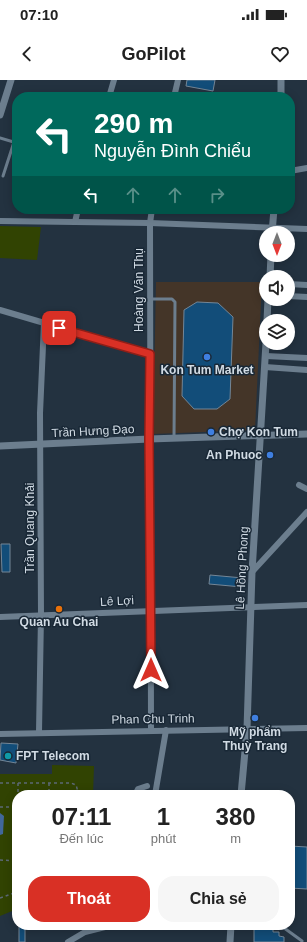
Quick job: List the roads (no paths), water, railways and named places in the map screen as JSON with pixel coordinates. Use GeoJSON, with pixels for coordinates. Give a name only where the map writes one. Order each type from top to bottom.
{"type":"FeatureCollection","features":[{"type":"Feature","properties":{"kind":"street"},"geometry":{"type":"LineString","coordinates":[[0,113],[11,80]]}},
{"type":"Feature","properties":{"kind":"street"},"geometry":{"type":"LineString","coordinates":[[110,92],[114,80]]}},
{"type":"Feature","properties":{"kind":"street"},"geometry":{"type":"LineString","coordinates":[[175,92],[178,80]]}},
{"type":"Feature","properties":{"kind":"street"},"geometry":{"type":"LineString","coordinates":[[281,92],[282,80]]}},
{"type":"Feature","properties":{"kind":"street"},"geometry":{"type":"LineString","coordinates":[[295,170],[307,168]]}},
{"type":"Feature","properties":{"kind":"street"},"geometry":{"type":"LineString","coordinates":[[74,222],[76,214]]}},
{"type":"Feature","properties":{"kind":"street","name":"Hoàng Văn Thụ"},"geometry":{"type":"LineString","coordinates":[[151,214],[149,439],[152,610],[151,730]]}},
{"type":"Feature","properties":{"kind":"street"},"geometry":{"type":"LineString","coordinates":[[272,226],[274,214]]}},
{"type":"Feature","properties":{"kind":"street"},"geometry":{"type":"LineString","coordinates":[[0,221],[150,223],[259,230]]}},
{"type":"Feature","properties":{"kind":"street"},"geometry":{"type":"LineString","coordinates":[[295,230],[307,229]]}},
{"type":"Feature","properties":{"kind":"street"},"geometry":{"type":"LineString","coordinates":[[295,284],[307,285]]}},
{"type":"Feature","properties":{"kind":"street"},"geometry":{"type":"LineString","coordinates":[[295,296],[307,297]]}},
{"type":"Feature","properties":{"kind":"street"},"geometry":{"type":"LineString","coordinates":[[0,310],[150,354]]}},
{"type":"Feature","properties":{"kind":"street","name":"Trần Quang Khải"},"geometry":{"type":"LineString","coordinates":[[39,732],[41,616],[41,362],[44,323]]}},
{"type":"Feature","properties":{"kind":"street","name":"Lê Hồng Phong"},"geometry":{"type":"LineString","coordinates":[[241,790],[246,729],[252,572],[266,350]]}},
{"type":"Feature","properties":{"kind":"street"},"geometry":{"type":"LineString","coordinates":[[266,356],[307,358]]}},
{"type":"Feature","properties":{"kind":"street"},"geometry":{"type":"LineString","coordinates":[[265,367],[307,370]]}},
{"type":"Feature","properties":{"kind":"street","name":"Trần Hưng Đạo"},"geometry":{"type":"LineString","coordinates":[[0,446],[307,434]]}},
{"type":"Feature","properties":{"kind":"street"},"geometry":{"type":"LineString","coordinates":[[299,485],[307,489]]}},
{"type":"Feature","properties":{"kind":"street"},"geometry":{"type":"LineString","coordinates":[[252,572],[307,512]]}},
{"type":"Feature","properties":{"kind":"street","name":"Lê Lợi"},"geometry":{"type":"LineString","coordinates":[[0,617],[307,605]]}},
{"type":"Feature","properties":{"kind":"street","name":"Phan Chu Trinh"},"geometry":{"type":"LineString","coordinates":[[0,734],[39,732],[307,728]]}},
{"type":"Feature","properties":{"kind":"street"},"geometry":{"type":"LineString","coordinates":[[156,790],[166,730]]}},
{"type":"Feature","properties":{"kind":"street"},"geometry":{"type":"LineString","coordinates":[[138,790],[147,786]]}},
{"type":"Feature","properties":{"kind":"street"},"geometry":{"type":"LineString","coordinates":[[68,942],[85,932],[93,930]]}},
{"type":"Feature","properties":{"kind":"street"},"geometry":{"type":"LineString","coordinates":[[230,942],[231,930]]}},
{"type":"Feature","properties":{"kind":"lane"},"geometry":{"type":"LineString","coordinates":[[0,138],[12,142]]}},
{"type":"Feature","properties":{"kind":"lane"},"geometry":{"type":"LineString","coordinates":[[3,176],[12,151]]}},
{"type":"Feature","properties":{"kind":"lane"},"geometry":{"type":"LineString","coordinates":[[150,299],[172,299],[175,302],[174,438]]}},
{"type":"Feature","properties":{"kind":"lane"},"geometry":{"type":"LineString","coordinates":[[287,930],[302,941]]}},
{"type":"Feature","properties":{"kind":"water"},"geometry":{"type":"Polygon","coordinates":[[[0,813],[4,816],[3,834],[0,835],[0,813]]]}},
{"type":"Feature","properties":{"kind":"place","name":"Kon Tum Market"},"geometry":{"type":"Point","coordinates":[207,357]}},
{"type":"Feature","properties":{"kind":"place","name":"Chợ Kon Tum"},"geometry":{"type":"Point","coordinates":[211,432]}},
{"type":"Feature","properties":{"kind":"place","name":"An Phuoc"},"geometry":{"type":"Point","coordinates":[270,455]}},
{"type":"Feature","properties":{"kind":"place","name":"Quan Au Chai"},"geometry":{"type":"Point","coordinates":[59,609]}},
{"type":"Feature","properties":{"kind":"place","name":"Mỹ phẩm Thuỳ Trang"},"geometry":{"type":"Point","coordinates":[255,718]}},
{"type":"Feature","properties":{"kind":"place","name":"FPT Telecom"},"geometry":{"type":"Point","coordinates":[8,756]}}]}
